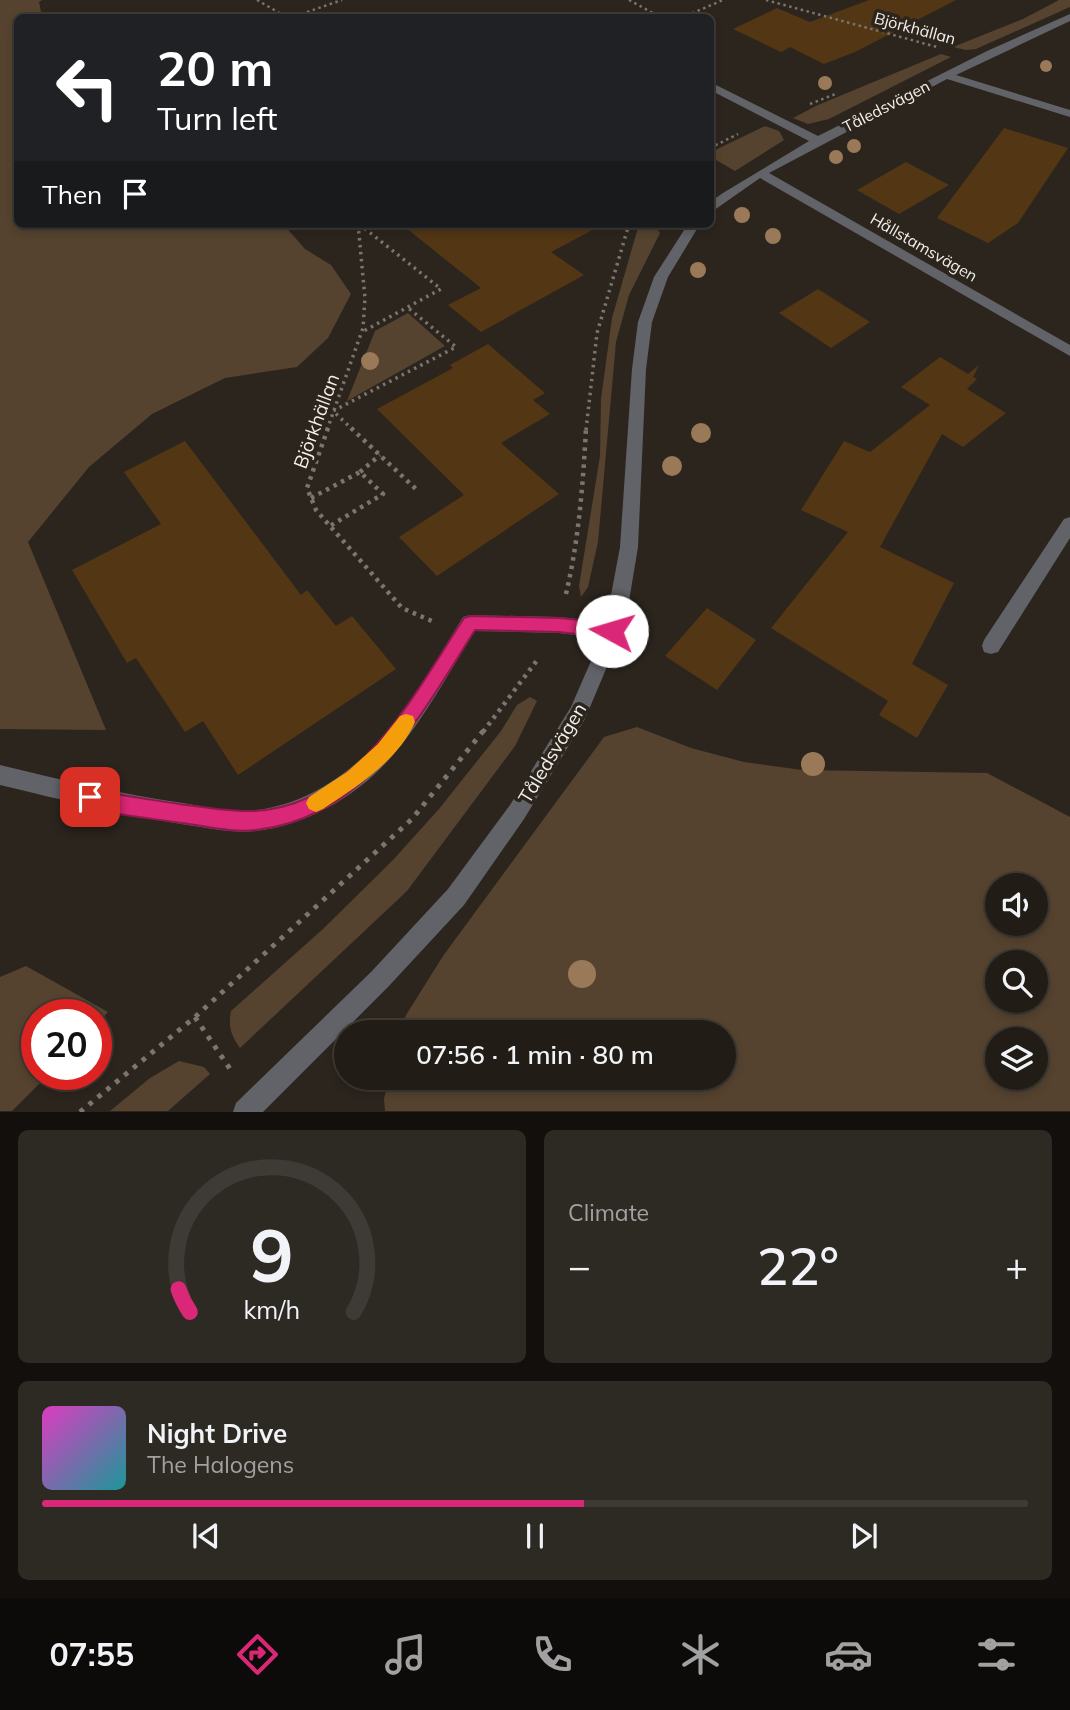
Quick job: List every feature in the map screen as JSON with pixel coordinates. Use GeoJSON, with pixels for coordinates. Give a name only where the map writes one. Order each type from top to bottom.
{"type":"FeatureCollection","features":[{"type":"Feature","properties":{"kind":"street","name":"Tåledsvägen"},"geometry":{"type":"LineString","coordinates":[[714,206],[819,141],[977,58],[1070,17]]}},
{"type":"Feature","properties":{"kind":"street"},"geometry":{"type":"LineString","coordinates":[[946,75],[1070,114]]}},
{"type":"Feature","properties":{"kind":"street"},"geometry":{"type":"LineString","coordinates":[[714,88],[819,141]]}},
{"type":"Feature","properties":{"kind":"street","name":"Hållstamsvägen"},"geometry":{"type":"LineString","coordinates":[[762,174],[1070,351]]}},
{"type":"Feature","properties":{"kind":"street","name":"Tåledsvägen"},"geometry":{"type":"LineString","coordinates":[[249,1107],[380,979],[456,897],[517,812],[578,713],[612,631],[629,547],[639,369],[645,323],[661,277],[691,228]]}},
{"type":"Feature","properties":{"kind":"street"},"geometry":{"type":"LineString","coordinates":[[991,646],[1070,524]]}},
{"type":"Feature","properties":{"kind":"street"},"geometry":{"type":"LineString","coordinates":[[0,775],[113,803],[225,820],[255,821],[286,814],[323,800],[354,778],[384,750],[407,721],[470,623],[559,625],[612,631]]}},
{"type":"Feature","properties":{"kind":"path"},"geometry":{"type":"LineString","coordinates":[[257,0],[282,14]]}},
{"type":"Feature","properties":{"kind":"path"},"geometry":{"type":"LineString","coordinates":[[301,14],[342,0]]}},
{"type":"Feature","properties":{"kind":"path"},"geometry":{"type":"LineString","coordinates":[[629,0],[655,14]]}},
{"type":"Feature","properties":{"kind":"path"},"geometry":{"type":"LineString","coordinates":[[690,14],[723,0]]}},
{"type":"Feature","properties":{"kind":"path","name":"Björkhällan"},"geometry":{"type":"LineString","coordinates":[[766,0],[977,58]]}},
{"type":"Feature","properties":{"kind":"path","name":"Björkhällan"},"geometry":{"type":"LineString","coordinates":[[359,228],[365,298],[362,332],[307,488],[316,510],[402,608],[432,621],[470,623]]}},
{"type":"Feature","properties":{"kind":"path"},"geometry":{"type":"LineString","coordinates":[[362,332],[441,289],[364,228]]}},
{"type":"Feature","properties":{"kind":"path"},"geometry":{"type":"LineString","coordinates":[[407,307],[456,347],[333,411],[417,490]]}},
{"type":"Feature","properties":{"kind":"path"},"geometry":{"type":"LineString","coordinates":[[311,498],[360,471],[380,455]]}},
{"type":"Feature","properties":{"kind":"path"},"geometry":{"type":"LineString","coordinates":[[330,526],[383,494],[360,471]]}},
{"type":"Feature","properties":{"kind":"path"},"geometry":{"type":"LineString","coordinates":[[195,1017],[249,1107]]}},
{"type":"Feature","properties":{"kind":"shaded area"},"geometry":{"type":"Polygon","coordinates":[[[0,0],[42,0],[39,2],[41,14],[14,14],[14,228],[287,228],[305,249],[331,265],[351,294],[328,338],[297,367],[225,378],[152,414],[89,467],[28,542],[106,730],[0,729],[0,0]]]}},
{"type":"Feature","properties":{"kind":"shaded area"},"geometry":{"type":"Polygon","coordinates":[[[1059,0],[1070,0],[1070,7],[976,49],[953,47],[1023,19],[1059,0]]]}},
{"type":"Feature","properties":{"kind":"shaded area"},"geometry":{"type":"Polygon","coordinates":[[[941,54],[951,57],[829,119],[808,124],[793,118],[818,105],[941,54]]]}},
{"type":"Feature","properties":{"kind":"shaded area"},"geometry":{"type":"Polygon","coordinates":[[[765,126],[779,131],[784,140],[735,171],[714,159],[714,151],[765,126]]]}},
{"type":"Feature","properties":{"kind":"shaded area"},"geometry":{"type":"Polygon","coordinates":[[[638,228],[657,228],[660,233],[629,295],[616,342],[598,542],[588,587],[581,597],[579,586],[600,456],[601,399],[612,318],[638,228]]]}},
{"type":"Feature","properties":{"kind":"shaded area"},"geometry":{"type":"Polygon","coordinates":[[[408,313],[445,346],[347,401],[375,331],[408,313]]]}},
{"type":"Feature","properties":{"kind":"shaded area"},"geometry":{"type":"Polygon","coordinates":[[[530,697],[537,701],[515,746],[407,891],[240,1048],[231,1031],[231,1011],[323,929],[393,860],[439,809],[501,731],[517,705],[530,697]]]}},
{"type":"Feature","properties":{"kind":"shaded area"},"geometry":{"type":"Polygon","coordinates":[[[637,727],[691,748],[744,762],[802,770],[987,773],[1070,817],[1070,1111],[385,1111],[386,1090],[736,1090],[736,1020],[405,1020],[443,956],[604,737],[637,727]]]}},
{"type":"Feature","properties":{"kind":"shaded area"},"geometry":{"type":"Polygon","coordinates":[[[26,966],[85,999],[21,999],[21,1090],[33,1090],[12,1111],[0,1111],[0,977],[26,966]]]}},
{"type":"Feature","properties":{"kind":"shaded area"},"geometry":{"type":"Polygon","coordinates":[[[179,1061],[204,1067],[210,1074],[168,1111],[110,1111],[150,1078],[179,1061]]]}},
{"type":"Feature","properties":{"kind":"building"},"geometry":{"type":"Polygon","coordinates":[[[869,0],[956,0],[855,52],[824,64],[790,47],[781,52],[733,29],[777,8],[810,22],[869,0]]]}},
{"type":"Feature","properties":{"kind":"building"},"geometry":{"type":"Polygon","coordinates":[[[1004,128],[1068,148],[1018,223],[988,243],[937,218],[1004,128]]]}},
{"type":"Feature","properties":{"kind":"building"},"geometry":{"type":"Polygon","coordinates":[[[906,162],[949,185],[899,214],[857,190],[906,162]]]}},
{"type":"Feature","properties":{"kind":"building"},"geometry":{"type":"Polygon","coordinates":[[[406,228],[596,228],[551,252],[584,275],[481,332],[448,305],[481,288],[406,228]]]}},
{"type":"Feature","properties":{"kind":"building"},"geometry":{"type":"Polygon","coordinates":[[[818,289],[870,322],[831,348],[779,313],[818,289]]]}},
{"type":"Feature","properties":{"kind":"building"},"geometry":{"type":"Polygon","coordinates":[[[488,344],[545,393],[533,400],[550,414],[501,443],[559,494],[437,576],[399,537],[464,495],[377,409],[453,368],[450,365],[488,344]]]}},
{"type":"Feature","properties":{"kind":"building"},"geometry":{"type":"Polygon","coordinates":[[[940,357],[968,374],[979,365],[973,377],[977,379],[967,389],[1006,413],[963,447],[942,434],[880,547],[954,583],[912,664],[948,685],[917,738],[879,715],[888,701],[771,628],[848,532],[801,510],[844,441],[870,452],[930,405],[901,387],[940,357]]]}},
{"type":"Feature","properties":{"kind":"building"},"geometry":{"type":"Polygon","coordinates":[[[185,441],[301,595],[307,590],[336,626],[352,616],[396,669],[238,775],[203,721],[185,732],[136,658],[127,663],[72,570],[161,524],[124,472],[185,441]]]}},
{"type":"Feature","properties":{"kind":"building"},"geometry":{"type":"Polygon","coordinates":[[[707,608],[756,640],[717,690],[665,656],[707,608]]]}},
{"type":"Feature","properties":{"kind":"slow traffic"},"geometry":{"type":"LineString","coordinates":[[316,803],[354,778],[384,750],[406,722]]}},
{"type":"Feature","properties":{"kind":"route"},"geometry":{"type":"LineString","coordinates":[[90,797],[225,820],[255,821],[286,814],[323,800],[354,778],[384,750],[407,721],[470,623],[559,625],[612,631]]}}]}
